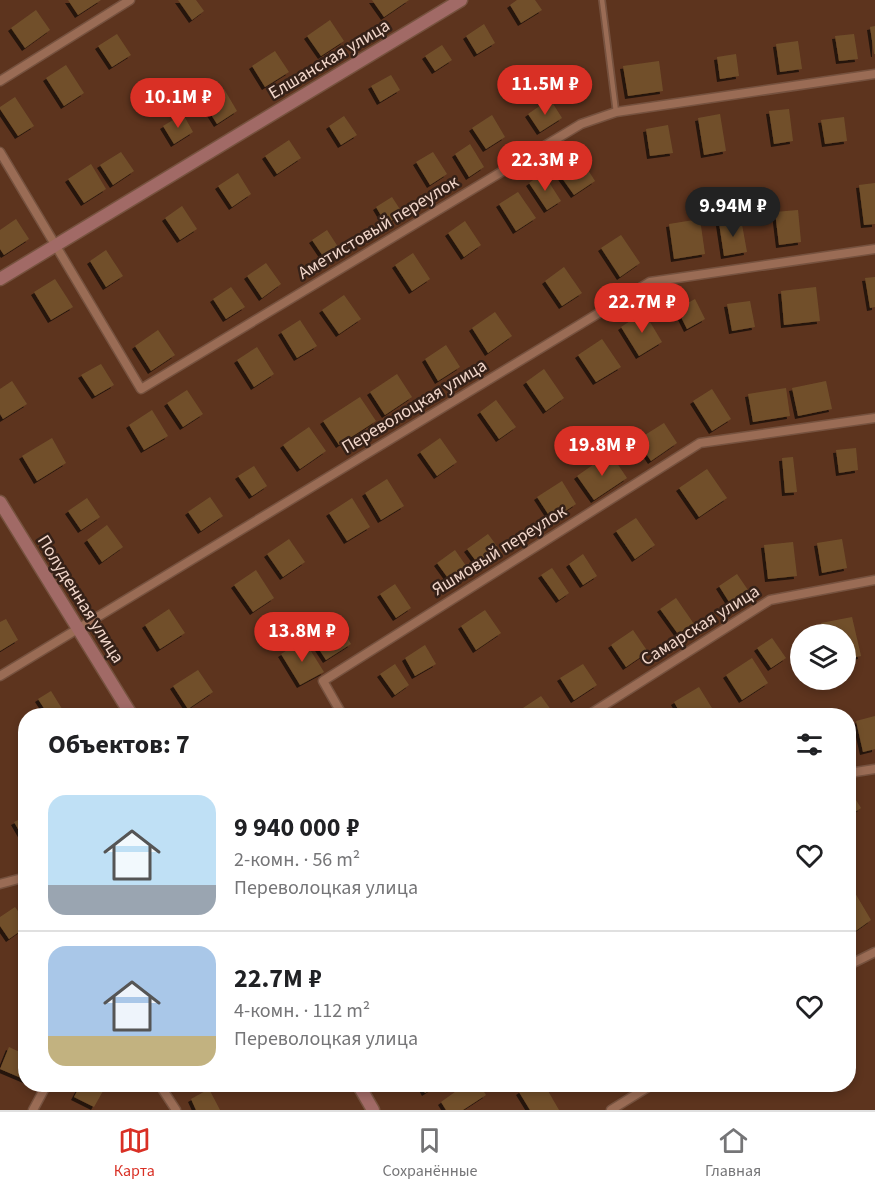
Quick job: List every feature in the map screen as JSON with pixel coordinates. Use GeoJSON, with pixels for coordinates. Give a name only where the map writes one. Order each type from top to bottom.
{"type":"FeatureCollection","features":[{"type":"Feature","properties":{"kind":"street"},"geometry":{"type":"LineString","coordinates":[[0,81],[130,0]]}},
{"type":"Feature","properties":{"kind":"street","name":"Елшанская улица"},"geometry":{"type":"LineString","coordinates":[[0,279],[461,0]]}},
{"type":"Feature","properties":{"kind":"street","name":"Аметистовый переулок"},"geometry":{"type":"LineString","coordinates":[[55,246],[141,389],[581,124],[616,112],[875,74]]}},
{"type":"Feature","properties":{"kind":"street"},"geometry":{"type":"LineString","coordinates":[[0,152],[55,246]]}},
{"type":"Feature","properties":{"kind":"street","name":"Переволоцкая улица"},"geometry":{"type":"LineString","coordinates":[[0,676],[650,282],[875,249]]}},
{"type":"Feature","properties":{"kind":"street","name":"Яшмовый переулок"},"geometry":{"type":"LineString","coordinates":[[338,708],[323,681],[700,443],[875,418]]}},
{"type":"Feature","properties":{"kind":"street","name":"Полуденная улица"},"geometry":{"type":"LineString","coordinates":[[0,502],[127,708]]}},
{"type":"Feature","properties":{"kind":"street","name":"Самарская улица"},"geometry":{"type":"LineString","coordinates":[[600,708],[770,600],[875,580]]}},
{"type":"Feature","properties":{"kind":"street"},"geometry":{"type":"LineString","coordinates":[[856,772],[875,769]]}},
{"type":"Feature","properties":{"kind":"street"},"geometry":{"type":"LineString","coordinates":[[0,884],[18,879]]}},
{"type":"Feature","properties":{"kind":"street"},"geometry":{"type":"LineString","coordinates":[[856,962],[875,952]]}},
{"type":"Feature","properties":{"kind":"street"},"geometry":{"type":"LineString","coordinates":[[33,1110],[43,1092]]}},
{"type":"Feature","properties":{"kind":"street"},"geometry":{"type":"LineString","coordinates":[[164,1092],[176,1110]]}},
{"type":"Feature","properties":{"kind":"street"},"geometry":{"type":"LineString","coordinates":[[363,1092],[374,1110]]}},
{"type":"Feature","properties":{"kind":"street"},"geometry":{"type":"LineString","coordinates":[[611,1110],[640,1092]]}},
{"type":"Feature","properties":{"kind":"lane"},"geometry":{"type":"LineString","coordinates":[[602,0],[616,112]]}},
{"type":"Feature","properties":{"kind":"building"},"geometry":{"type":"Polygon","coordinates":[[[68,0],[101,0],[78,15],[68,0]]]}},
{"type":"Feature","properties":{"kind":"building"},"geometry":{"type":"Polygon","coordinates":[[[178,0],[196,0],[204,11],[192,20],[178,0]]]}},
{"type":"Feature","properties":{"kind":"building"},"geometry":{"type":"Polygon","coordinates":[[[372,0],[409,0],[384,17],[372,0]]]}},
{"type":"Feature","properties":{"kind":"building"},"geometry":{"type":"Polygon","coordinates":[[[517,0],[535,0],[542,10],[521,23],[510,5],[517,0]]]}},
{"type":"Feature","properties":{"kind":"building"},"geometry":{"type":"Polygon","coordinates":[[[36,10],[50,30],[25,48],[11,28],[36,10]]]}},
{"type":"Feature","properties":{"kind":"building"},"geometry":{"type":"Polygon","coordinates":[[[330,20],[344,41],[321,56],[307,36],[330,20]]]}},
{"type":"Feature","properties":{"kind":"building"},"geometry":{"type":"Polygon","coordinates":[[[484,24],[495,43],[477,54],[466,36],[484,24]]]}},
{"type":"Feature","properties":{"kind":"building"},"geometry":{"type":"Polygon","coordinates":[[[875,26],[875,54],[874,54],[870,27],[875,26]]]}},
{"type":"Feature","properties":{"kind":"building"},"geometry":{"type":"Polygon","coordinates":[[[117,34],[131,55],[112,67],[98,46],[117,34]]]}},
{"type":"Feature","properties":{"kind":"building"},"geometry":{"type":"Polygon","coordinates":[[[854,34],[858,59],[839,61],[835,36],[854,34]]]}},
{"type":"Feature","properties":{"kind":"building"},"geometry":{"type":"Polygon","coordinates":[[[798,41],[802,69],[780,72],[776,44],[798,41]]]}},
{"type":"Feature","properties":{"kind":"building"},"geometry":{"type":"Polygon","coordinates":[[[442,45],[452,60],[435,71],[425,56],[442,45]]]}},
{"type":"Feature","properties":{"kind":"building"},"geometry":{"type":"Polygon","coordinates":[[[275,51],[289,72],[265,87],[252,66],[275,51]]]}},
{"type":"Feature","properties":{"kind":"building"},"geometry":{"type":"Polygon","coordinates":[[[736,54],[739,76],[720,79],[717,57],[736,54]]]}},
{"type":"Feature","properties":{"kind":"building"},"geometry":{"type":"Polygon","coordinates":[[[659,61],[663,91],[628,96],[623,66],[659,61]]]}},
{"type":"Feature","properties":{"kind":"building"},"geometry":{"type":"Polygon","coordinates":[[[66,65],[84,93],[64,106],[46,78],[66,65]]]}},
{"type":"Feature","properties":{"kind":"building"},"geometry":{"type":"Polygon","coordinates":[[[391,75],[400,90],[380,102],[371,86],[391,75]]]}},
{"type":"Feature","properties":{"kind":"building"},"geometry":{"type":"Polygon","coordinates":[[[224,89],[237,111],[217,124],[203,102],[224,89]]]}},
{"type":"Feature","properties":{"kind":"building"},"geometry":{"type":"Polygon","coordinates":[[[15,97],[34,126],[18,136],[0,109],[15,97]]]}},
{"type":"Feature","properties":{"kind":"building"},"geometry":{"type":"Polygon","coordinates":[[[550,99],[562,118],[540,132],[528,114],[550,99]]]}},
{"type":"Feature","properties":{"kind":"building"},"geometry":{"type":"Polygon","coordinates":[[[789,109],[793,141],[774,144],[769,111],[789,109]]]}},
{"type":"Feature","properties":{"kind":"building"},"geometry":{"type":"Polygon","coordinates":[[[183,114],[193,132],[174,144],[163,126],[183,114]]]}},
{"type":"Feature","properties":{"kind":"building"},"geometry":{"type":"Polygon","coordinates":[[[720,114],[726,151],[704,155],[698,118],[720,114]]]}},
{"type":"Feature","properties":{"kind":"building"},"geometry":{"type":"Polygon","coordinates":[[[492,115],[505,137],[486,149],[472,128],[492,115]]]}},
{"type":"Feature","properties":{"kind":"building"},"geometry":{"type":"Polygon","coordinates":[[[344,116],[357,135],[341,145],[329,126],[344,116]]]}},
{"type":"Feature","properties":{"kind":"building"},"geometry":{"type":"Polygon","coordinates":[[[844,117],[847,141],[825,144],[821,120],[844,117]]]}},
{"type":"Feature","properties":{"kind":"building"},"geometry":{"type":"Polygon","coordinates":[[[668,125],[673,153],[650,156],[646,129],[668,125]]]}},
{"type":"Feature","properties":{"kind":"building"},"geometry":{"type":"Polygon","coordinates":[[[289,140],[301,158],[277,174],[265,156],[289,140]]]}},
{"type":"Feature","properties":{"kind":"building"},"geometry":{"type":"Polygon","coordinates":[[[470,144],[484,167],[469,177],[455,154],[470,144]]]}},
{"type":"Feature","properties":{"kind":"building"},"geometry":{"type":"Polygon","coordinates":[[[121,152],[134,171],[113,185],[100,165],[121,152]]]}},
{"type":"Feature","properties":{"kind":"building"},"geometry":{"type":"Polygon","coordinates":[[[433,152],[447,174],[430,185],[416,162],[433,152]]]}},
{"type":"Feature","properties":{"kind":"building"},"geometry":{"type":"Polygon","coordinates":[[[579,156],[595,181],[574,195],[557,171],[579,156]]]}},
{"type":"Feature","properties":{"kind":"building"},"geometry":{"type":"Polygon","coordinates":[[[91,164],[106,189],[84,203],[68,179],[91,164]]]}},
{"type":"Feature","properties":{"kind":"building"},"geometry":{"type":"Polygon","coordinates":[[[238,173],[251,194],[232,207],[218,186],[238,173]]]}},
{"type":"Feature","properties":{"kind":"building"},"geometry":{"type":"Polygon","coordinates":[[[543,173],[561,201],[547,210],[529,183],[543,173]]]}},
{"type":"Feature","properties":{"kind":"building"},"geometry":{"type":"Polygon","coordinates":[[[875,183],[875,224],[864,225],[859,185],[875,183]]]}},
{"type":"Feature","properties":{"kind":"building"},"geometry":{"type":"Polygon","coordinates":[[[518,192],[536,218],[516,231],[499,204],[518,192]]]}},
{"type":"Feature","properties":{"kind":"building"},"geometry":{"type":"Polygon","coordinates":[[[392,197],[403,214],[386,224],[376,207],[392,197]]]}},
{"type":"Feature","properties":{"kind":"building"},"geometry":{"type":"Polygon","coordinates":[[[182,206],[197,229],[180,240],[165,218],[182,206]]]}},
{"type":"Feature","properties":{"kind":"building"},"geometry":{"type":"Polygon","coordinates":[[[798,210],[801,242],[779,245],[775,212],[798,210]]]}},
{"type":"Feature","properties":{"kind":"building"},"geometry":{"type":"Polygon","coordinates":[[[16,219],[29,239],[4,255],[0,249],[0,230],[16,219]]]}},
{"type":"Feature","properties":{"kind":"building"},"geometry":{"type":"Polygon","coordinates":[[[700,219],[705,254],[674,259],[669,224],[700,219]]]}},
{"type":"Feature","properties":{"kind":"building"},"geometry":{"type":"Polygon","coordinates":[[[741,219],[747,252],[724,256],[719,223],[741,219]]]}},
{"type":"Feature","properties":{"kind":"building"},"geometry":{"type":"Polygon","coordinates":[[[465,221],[481,245],[464,257],[448,233],[465,221]]]}},
{"type":"Feature","properties":{"kind":"building"},"geometry":{"type":"Polygon","coordinates":[[[327,230],[342,253],[327,262],[312,240],[327,230]]]}},
{"type":"Feature","properties":{"kind":"building"},"geometry":{"type":"Polygon","coordinates":[[[621,235],[640,263],[620,277],[601,248],[621,235]]]}},
{"type":"Feature","properties":{"kind":"building"},"geometry":{"type":"Polygon","coordinates":[[[106,250],[123,276],[106,287],[90,261],[106,250]]]}},
{"type":"Feature","properties":{"kind":"building"},"geometry":{"type":"Polygon","coordinates":[[[413,253],[430,279],[412,291],[395,265],[413,253]]]}},
{"type":"Feature","properties":{"kind":"building"},"geometry":{"type":"Polygon","coordinates":[[[266,263],[281,284],[262,298],[247,276],[266,263]]]}},
{"type":"Feature","properties":{"kind":"building"},"geometry":{"type":"Polygon","coordinates":[[[564,267],[582,293],[562,306],[545,281],[564,267]]]}},
{"type":"Feature","properties":{"kind":"building"},"geometry":{"type":"Polygon","coordinates":[[[875,277],[875,307],[870,308],[865,278],[875,277]]]}},
{"type":"Feature","properties":{"kind":"building"},"geometry":{"type":"Polygon","coordinates":[[[55,279],[73,307],[51,320],[34,292],[55,279]]]}},
{"type":"Feature","properties":{"kind":"building"},"geometry":{"type":"Polygon","coordinates":[[[231,287],[245,307],[226,319],[213,299],[231,287]]]}},
{"type":"Feature","properties":{"kind":"building"},"geometry":{"type":"Polygon","coordinates":[[[816,287],[820,321],[784,325],[781,291],[816,287]]]}},
{"type":"Feature","properties":{"kind":"building"},"geometry":{"type":"Polygon","coordinates":[[[344,295],[361,319],[339,334],[322,310],[344,295]]]}},
{"type":"Feature","properties":{"kind":"building"},"geometry":{"type":"Polygon","coordinates":[[[695,299],[705,319],[687,329],[677,309],[695,299]]]}},
{"type":"Feature","properties":{"kind":"building"},"geometry":{"type":"Polygon","coordinates":[[[750,301],[755,327],[732,331],[727,304],[750,301]]]}},
{"type":"Feature","properties":{"kind":"building"},"geometry":{"type":"Polygon","coordinates":[[[495,312],[512,336],[488,353],[472,328],[495,312]]]}},
{"type":"Feature","properties":{"kind":"building"},"geometry":{"type":"Polygon","coordinates":[[[644,312],[662,342],[639,356],[621,327],[644,312]]]}},
{"type":"Feature","properties":{"kind":"building"},"geometry":{"type":"Polygon","coordinates":[[[300,320],[317,346],[297,358],[281,332],[300,320]]]}},
{"type":"Feature","properties":{"kind":"building"},"geometry":{"type":"Polygon","coordinates":[[[158,330],[175,355],[151,371],[135,346],[158,330]]]}},
{"type":"Feature","properties":{"kind":"building"},"geometry":{"type":"Polygon","coordinates":[[[602,339],[621,367],[596,382],[578,355],[602,339]]]}},
{"type":"Feature","properties":{"kind":"building"},"geometry":{"type":"Polygon","coordinates":[[[446,345],[460,367],[438,381],[425,359],[446,345]]]}},
{"type":"Feature","properties":{"kind":"building"},"geometry":{"type":"Polygon","coordinates":[[[257,347],[274,374],[254,387],[237,360],[257,347]]]}},
{"type":"Feature","properties":{"kind":"building"},"geometry":{"type":"Polygon","coordinates":[[[101,364],[114,385],[95,396],[81,375],[101,364]]]}},
{"type":"Feature","properties":{"kind":"building"},"geometry":{"type":"Polygon","coordinates":[[[544,369],[564,398],[546,411],[526,382],[544,369]]]}},
{"type":"Feature","properties":{"kind":"building"},"geometry":{"type":"Polygon","coordinates":[[[397,374],[412,397],[385,415],[370,392],[397,374]]]}},
{"type":"Feature","properties":{"kind":"building"},"geometry":{"type":"Polygon","coordinates":[[[12,381],[27,404],[3,419],[0,414],[0,389],[12,381]]]}},
{"type":"Feature","properties":{"kind":"building"},"geometry":{"type":"Polygon","coordinates":[[[826,381],[832,409],[798,416],[792,388],[826,381]]]}},
{"type":"Feature","properties":{"kind":"building"},"geometry":{"type":"Polygon","coordinates":[[[786,388],[790,416],[753,422],[748,394],[786,388]]]}},
{"type":"Feature","properties":{"kind":"building"},"geometry":{"type":"Polygon","coordinates":[[[712,389],[731,419],[712,431],[693,401],[712,389]]]}},
{"type":"Feature","properties":{"kind":"building"},"geometry":{"type":"Polygon","coordinates":[[[187,390],[203,414],[183,427],[167,403],[187,390]]]}},
{"type":"Feature","properties":{"kind":"building"},"geometry":{"type":"Polygon","coordinates":[[[360,397],[376,421],[339,445],[323,421],[360,397]]]}},
{"type":"Feature","properties":{"kind":"building"},"geometry":{"type":"Polygon","coordinates":[[[496,400],[516,427],[499,439],[480,412],[496,400]]]}},
{"type":"Feature","properties":{"kind":"building"},"geometry":{"type":"Polygon","coordinates":[[[152,410],[168,436],[144,450],[129,425],[152,410]]]}},
{"type":"Feature","properties":{"kind":"building"},"geometry":{"type":"Polygon","coordinates":[[[664,423],[677,443],[651,461],[637,440],[664,423]]]}},
{"type":"Feature","properties":{"kind":"building"},"geometry":{"type":"Polygon","coordinates":[[[309,427],[326,451],[300,469],[283,445],[309,427]]]}},
{"type":"Feature","properties":{"kind":"building"},"geometry":{"type":"Polygon","coordinates":[[[52,438],[66,463],[37,481],[22,456],[52,438]]]}},
{"type":"Feature","properties":{"kind":"building"},"geometry":{"type":"Polygon","coordinates":[[[440,438],[457,462],[437,476],[420,452],[440,438]]]}},
{"type":"Feature","properties":{"kind":"building"},"geometry":{"type":"Polygon","coordinates":[[[856,448],[858,470],[839,473],[836,450],[856,448]]]}},
{"type":"Feature","properties":{"kind":"building"},"geometry":{"type":"Polygon","coordinates":[[[610,453],[627,478],[594,500],[577,476],[610,453]]]}},
{"type":"Feature","properties":{"kind":"building"},"geometry":{"type":"Polygon","coordinates":[[[793,457],[797,492],[785,493],[782,458],[793,457]]]}},
{"type":"Feature","properties":{"kind":"building"},"geometry":{"type":"Polygon","coordinates":[[[254,466],[267,486],[252,496],[238,476],[254,466]]]}},
{"type":"Feature","properties":{"kind":"building"},"geometry":{"type":"Polygon","coordinates":[[[707,469],[727,498],[699,517],[679,488],[707,469]]]}},
{"type":"Feature","properties":{"kind":"building"},"geometry":{"type":"Polygon","coordinates":[[[387,479],[404,506],[381,520],[365,493],[387,479]]]}},
{"type":"Feature","properties":{"kind":"building"},"geometry":{"type":"Polygon","coordinates":[[[562,481],[576,504],[552,520],[537,497],[562,481]]]}},
{"type":"Feature","properties":{"kind":"building"},"geometry":{"type":"Polygon","coordinates":[[[210,497],[223,516],[201,531],[188,512],[210,497]]]}},
{"type":"Feature","properties":{"kind":"building"},"geometry":{"type":"Polygon","coordinates":[[[87,498],[100,517],[81,530],[68,511],[87,498]]]}},
{"type":"Feature","properties":{"kind":"building"},"geometry":{"type":"Polygon","coordinates":[[[352,498],[370,527],[347,541],[329,513],[352,498]]]}},
{"type":"Feature","properties":{"kind":"building"},"geometry":{"type":"Polygon","coordinates":[[[636,518],[655,545],[635,559],[616,531],[636,518]]]}},
{"type":"Feature","properties":{"kind":"building"},"geometry":{"type":"Polygon","coordinates":[[[107,525],[123,547],[102,562],[87,540],[107,525]]]}},
{"type":"Feature","properties":{"kind":"building"},"geometry":{"type":"Polygon","coordinates":[[[488,534],[502,553],[481,568],[467,549],[488,534]]]}},
{"type":"Feature","properties":{"kind":"building"},"geometry":{"type":"Polygon","coordinates":[[[289,539],[305,562],[283,577],[267,554],[289,539]]]}},
{"type":"Feature","properties":{"kind":"building"},"geometry":{"type":"Polygon","coordinates":[[[842,539],[847,568],[822,573],[817,543],[842,539]]]}},
{"type":"Feature","properties":{"kind":"building"},"geometry":{"type":"Polygon","coordinates":[[[793,542],[797,576],[768,579],[764,545],[793,542]]]}},
{"type":"Feature","properties":{"kind":"building"},"geometry":{"type":"Polygon","coordinates":[[[455,550],[471,573],[453,585],[437,563],[455,550]]]}},
{"type":"Feature","properties":{"kind":"building"},"geometry":{"type":"Polygon","coordinates":[[[583,554],[597,576],[583,585],[569,564],[583,554]]]}},
{"type":"Feature","properties":{"kind":"building"},"geometry":{"type":"Polygon","coordinates":[[[552,568],[569,593],[559,600],[541,575],[552,568]]]}},
{"type":"Feature","properties":{"kind":"building"},"geometry":{"type":"Polygon","coordinates":[[[256,570],[274,598],[253,612],[234,585],[256,570]]]}},
{"type":"Feature","properties":{"kind":"building"},"geometry":{"type":"Polygon","coordinates":[[[737,574],[750,593],[731,605],[719,586],[737,574]]]}},
{"type":"Feature","properties":{"kind":"building"},"geometry":{"type":"Polygon","coordinates":[[[395,584],[411,608],[396,618],[380,594],[395,584]]]}},
{"type":"Feature","properties":{"kind":"building"},"geometry":{"type":"Polygon","coordinates":[[[676,598],[694,624],[678,634],[660,609],[676,598]]]}},
{"type":"Feature","properties":{"kind":"building"},"geometry":{"type":"Polygon","coordinates":[[[169,609],[185,633],[160,649],[145,625],[169,609]]]}},
{"type":"Feature","properties":{"kind":"building"},"geometry":{"type":"Polygon","coordinates":[[[485,610],[501,633],[476,650],[461,626],[485,610]]]}},
{"type":"Feature","properties":{"kind":"building"},"geometry":{"type":"Polygon","coordinates":[[[333,615],[351,644],[326,660],[307,631],[333,615]]]}},
{"type":"Feature","properties":{"kind":"building"},"geometry":{"type":"Polygon","coordinates":[[[852,617],[854,624],[821,624],[852,617]]]}},
{"type":"Feature","properties":{"kind":"building"},"geometry":{"type":"Polygon","coordinates":[[[6,619],[18,640],[0,651],[0,622],[6,619]]]}},
{"type":"Feature","properties":{"kind":"building"},"geometry":{"type":"Polygon","coordinates":[[[633,630],[648,652],[626,667],[611,645],[633,630]]]}},
{"type":"Feature","properties":{"kind":"building"},"geometry":{"type":"Polygon","coordinates":[[[856,634],[861,656],[856,657],[856,634]]]}},
{"type":"Feature","properties":{"kind":"building"},"geometry":{"type":"Polygon","coordinates":[[[772,638],[786,658],[771,668],[757,648],[772,638]]]}},
{"type":"Feature","properties":{"kind":"building"},"geometry":{"type":"Polygon","coordinates":[[[304,640],[324,672],[300,685],[281,654],[304,640]]]}},
{"type":"Feature","properties":{"kind":"building"},"geometry":{"type":"Polygon","coordinates":[[[425,645],[436,664],[415,676],[405,658],[425,645]]]}},
{"type":"Feature","properties":{"kind":"building"},"geometry":{"type":"Polygon","coordinates":[[[752,658],[768,683],[742,700],[726,675],[752,658]]]}},
{"type":"Feature","properties":{"kind":"building"},"geometry":{"type":"Polygon","coordinates":[[[395,664],[409,685],[395,695],[380,674],[395,664]]]}},
{"type":"Feature","properties":{"kind":"building"},"geometry":{"type":"Polygon","coordinates":[[[583,664],[597,685],[574,700],[560,678],[583,664]]]}},
{"type":"Feature","properties":{"kind":"building"},"geometry":{"type":"Polygon","coordinates":[[[198,670],[213,692],[187,708],[173,686],[198,670]]]}},
{"type":"Feature","properties":{"kind":"building"},"geometry":{"type":"Polygon","coordinates":[[[699,687],[712,708],[677,708],[674,702],[699,687]]]}},
{"type":"Feature","properties":{"kind":"building"},"geometry":{"type":"Polygon","coordinates":[[[51,691],[62,708],[44,708],[38,699],[51,691]]]}},
{"type":"Feature","properties":{"kind":"building"},"geometry":{"type":"Polygon","coordinates":[[[541,696],[550,708],[523,708],[541,696]]]}},
{"type":"Feature","properties":{"kind":"building"},"geometry":{"type":"Polygon","coordinates":[[[875,716],[875,749],[863,752],[856,721],[875,716]]]}},
{"type":"Feature","properties":{"kind":"building"},"geometry":{"type":"Polygon","coordinates":[[[856,800],[861,808],[856,811],[856,800]]]}},
{"type":"Feature","properties":{"kind":"building"},"geometry":{"type":"Polygon","coordinates":[[[856,895],[871,920],[856,931],[856,895]]]}},
{"type":"Feature","properties":{"kind":"building"},"geometry":{"type":"Polygon","coordinates":[[[15,907],[18,911],[18,933],[9,939],[0,926],[0,917],[15,907]]]}},
{"type":"Feature","properties":{"kind":"building"},"geometry":{"type":"Polygon","coordinates":[[[9,1047],[18,1051],[18,1077],[0,1069],[9,1047]]]}},
{"type":"Feature","properties":{"kind":"building"},"geometry":{"type":"Polygon","coordinates":[[[77,1092],[102,1092],[94,1107],[74,1097],[77,1092]]]}},
{"type":"Feature","properties":{"kind":"building"},"geometry":{"type":"Polygon","coordinates":[[[204,1092],[211,1092],[220,1110],[196,1110],[191,1099],[204,1092]]]}},
{"type":"Feature","properties":{"kind":"building"},"geometry":{"type":"Polygon","coordinates":[[[455,1092],[484,1092],[486,1095],[463,1110],[446,1110],[441,1102],[455,1092]]]}},
{"type":"Feature","properties":{"kind":"building"},"geometry":{"type":"Polygon","coordinates":[[[519,1092],[549,1092],[559,1110],[530,1110],[519,1092]]]}}]}
